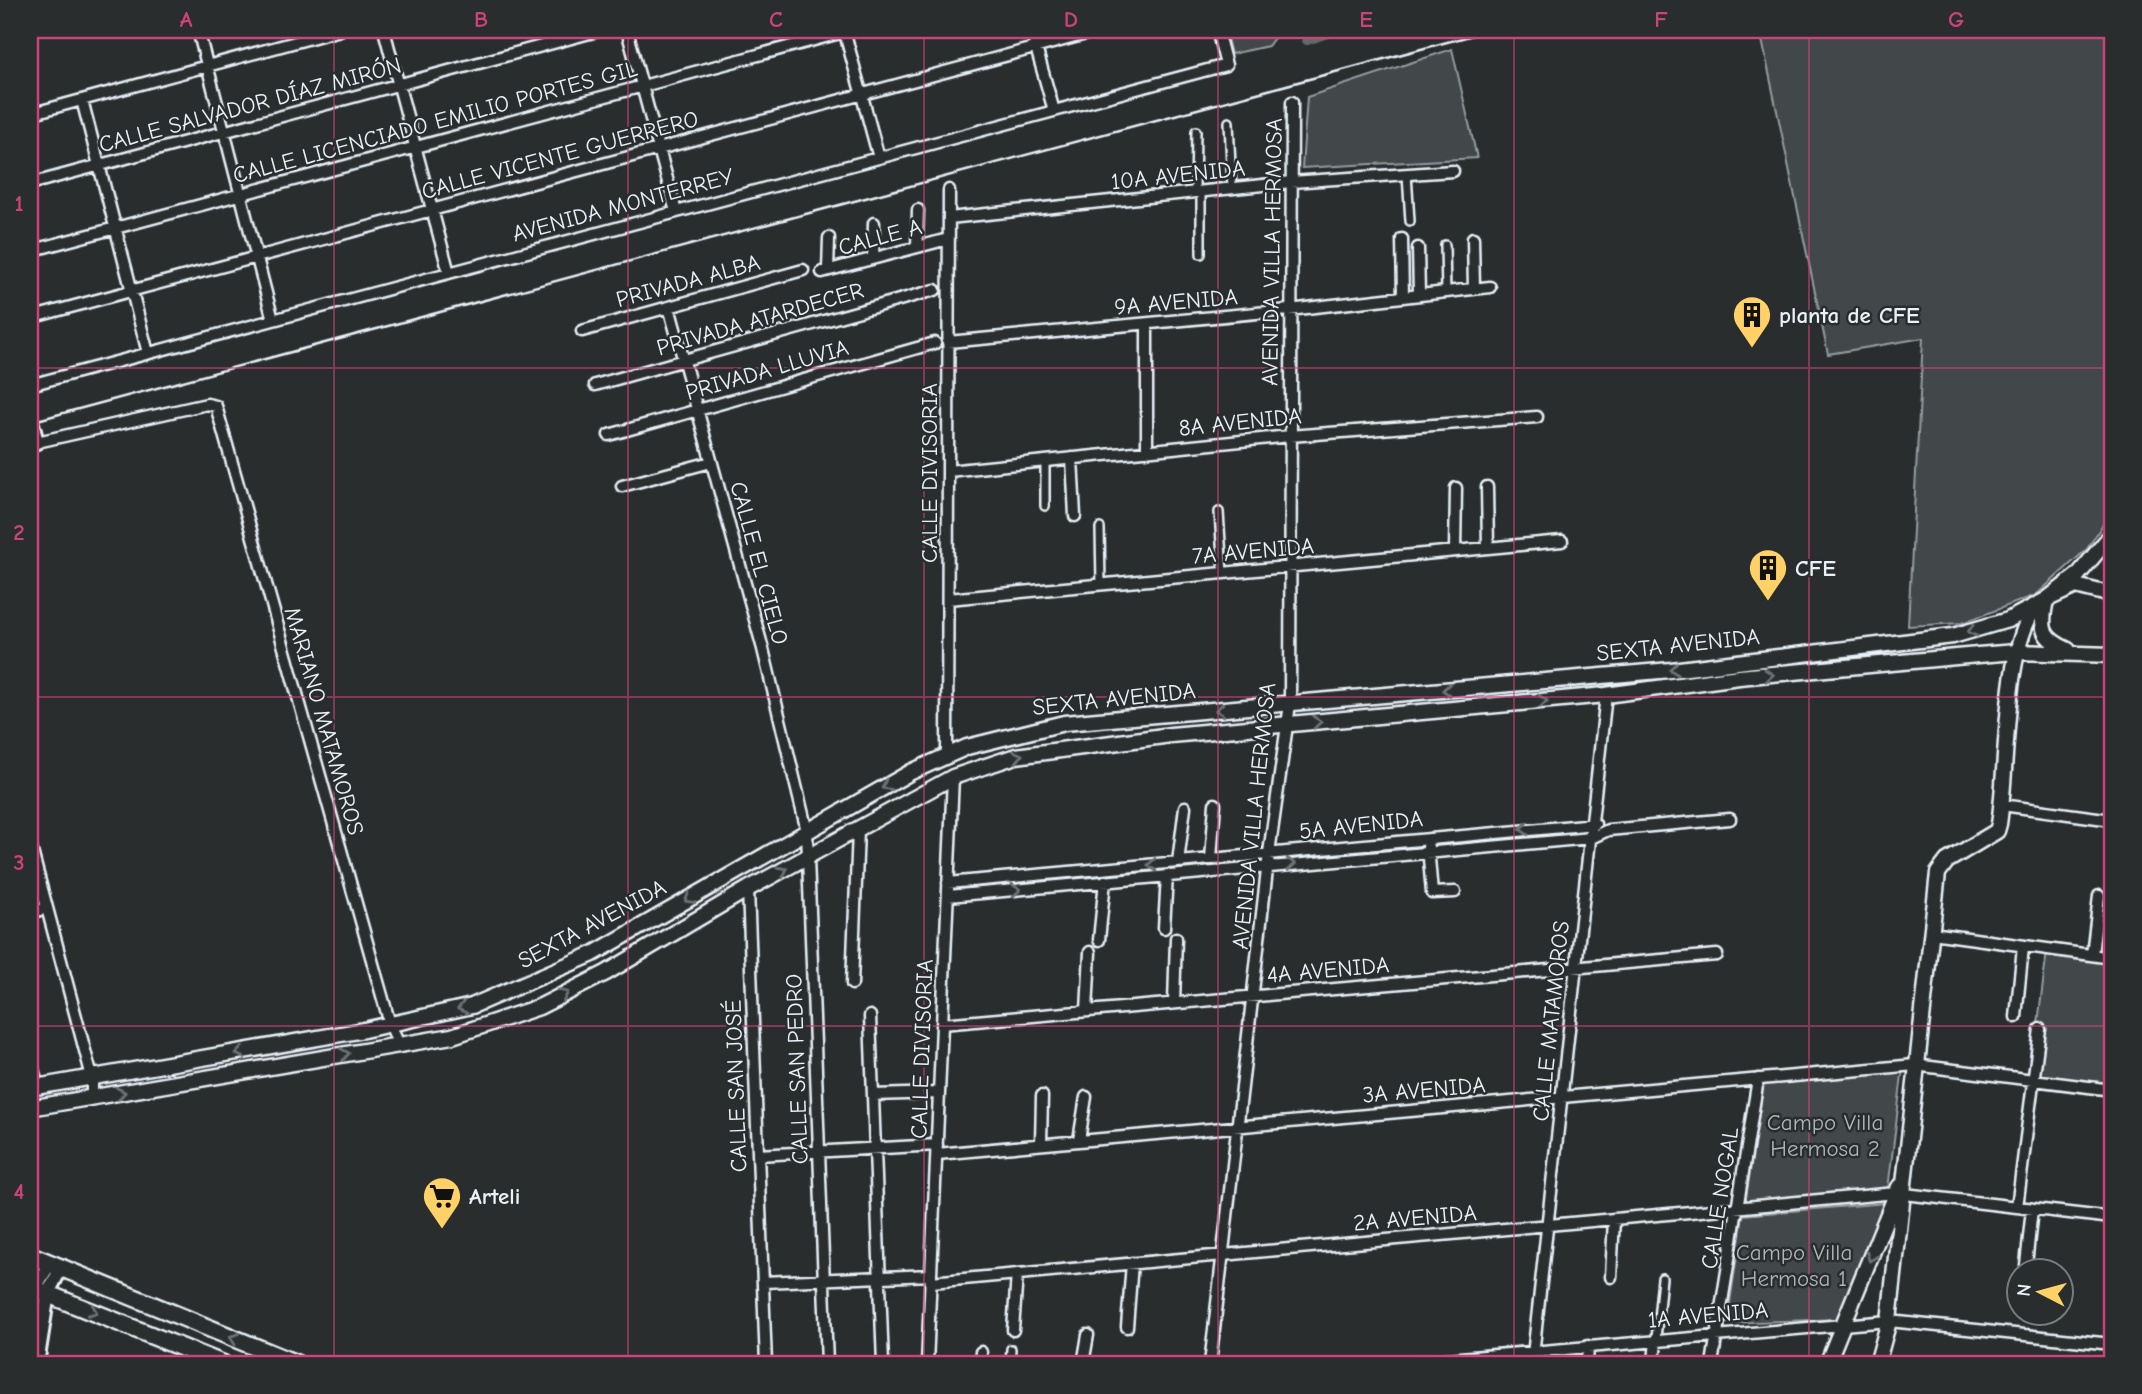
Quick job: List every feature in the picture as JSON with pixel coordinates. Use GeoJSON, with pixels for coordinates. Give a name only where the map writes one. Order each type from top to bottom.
{"type":"FeatureCollection","features":[{"type":"Feature","properties":{"kind":"main road","name":"SEXTA AVENIDA"},"geometry":{"type":"LineString","coordinates":[[33,1088],[390,1024],[472,1006],[593,954],[911,772],[990,740],[1064,723],[1678,669],[1927,640],[1984,628],[2041,603],[2078,575],[2112,534]]}},
{"type":"Feature","properties":{"kind":"main road"},"geometry":{"type":"LineString","coordinates":[[1877,1364],[1887,1326],[1938,873],[1947,861],[1997,831],[2002,806],[2016,652],[2024,623],[2041,603],[2076,586],[2112,595]]}},
{"type":"Feature","properties":{"kind":"main road"},"geometry":{"type":"LineString","coordinates":[[2041,603],[2043,631],[2052,643],[2076,654]]}},
{"type":"Feature","properties":{"kind":"main road"},"geometry":{"type":"LineString","coordinates":[[2096,653],[2112,642]]}},
{"type":"Feature","properties":{"kind":"main road","name":"SEXTA AVENIDA"},"geometry":{"type":"LineString","coordinates":[[30,1108],[452,1036],[539,1007],[606,973],[748,889],[953,777],[1016,756],[1065,747],[1606,695],[1739,677],[2016,652],[2112,655]]}},
{"type":"Feature","properties":{"kind":"main road"},"geometry":{"type":"LineString","coordinates":[[1827,1364],[1900,1194]]}},
{"type":"Feature","properties":{"kind":"main road"},"geometry":{"type":"LineString","coordinates":[[30,1255],[297,1364]]}},
{"type":"Feature","properties":{"kind":"main road"},"geometry":{"type":"LineString","coordinates":[[37,1289],[223,1364]]}},
{"type":"Feature","properties":{"kind":"street"},"geometry":{"type":"LineString","coordinates":[[198,30],[274,320]]}},
{"type":"Feature","properties":{"kind":"street"},"geometry":{"type":"LineString","coordinates":[[30,114],[341,30]]}},
{"type":"Feature","properties":{"kind":"street"},"geometry":{"type":"LineString","coordinates":[[384,30],[449,273]]}},
{"type":"Feature","properties":{"kind":"street","name":"CALLE SALVADOR DÍAZ MIRÓN"},"geometry":{"type":"LineString","coordinates":[[30,184],[601,30]]}},
{"type":"Feature","properties":{"kind":"street"},"geometry":{"type":"LineString","coordinates":[[627,30],[676,212]]}},
{"type":"Feature","properties":{"kind":"street"},"geometry":{"type":"LineString","coordinates":[[846,30],[879,158]]}},
{"type":"Feature","properties":{"kind":"street","name":"CALLE LICENCIADO EMILIO PORTES GIL"},"geometry":{"type":"LineString","coordinates":[[30,251],[846,30]]}},
{"type":"Feature","properties":{"kind":"street"},"geometry":{"type":"LineString","coordinates":[[1031,30],[1054,111]]}},
{"type":"Feature","properties":{"kind":"street","name":"CALLE VICENTE GUERRERO"},"geometry":{"type":"LineString","coordinates":[[30,318],[1101,30]]}},
{"type":"Feature","properties":{"kind":"street","name":"AVENIDA MONTERREY"},"geometry":{"type":"LineString","coordinates":[[30,385],[1226,65],[1217,30]]}},
{"type":"Feature","properties":{"kind":"street"},"geometry":{"type":"LineString","coordinates":[[82,100],[148,353]]}},
{"type":"Feature","properties":{"kind":"street","name":"AVENIDA VILLA HERMOSA"},"geometry":{"type":"LineString","coordinates":[[1210,1364],[1225,1255],[1269,853],[1290,704],[1289,310],[1292,102]]}},
{"type":"Feature","properties":{"kind":"street"},"geometry":{"type":"LineString","coordinates":[[1229,122],[1232,188]]}},
{"type":"Feature","properties":{"kind":"street"},"geometry":{"type":"LineString","coordinates":[[1196,131],[1201,254]]}},
{"type":"Feature","properties":{"kind":"street","name":"10A AVENIDA"},"geometry":{"type":"LineString","coordinates":[[948,218],[1290,182],[1453,171]]}},
{"type":"Feature","properties":{"kind":"street"},"geometry":{"type":"LineString","coordinates":[[1406,174],[1410,221]]}},
{"type":"Feature","properties":{"kind":"street","name":"CALLE DIVISORIA"},"geometry":{"type":"LineString","coordinates":[[947,756],[948,190]]}},
{"type":"Feature","properties":{"kind":"street"},"geometry":{"type":"LineString","coordinates":[[918,210],[918,247]]}},
{"type":"Feature","properties":{"kind":"street"},"geometry":{"type":"LineString","coordinates":[[873,258],[874,223]]}},
{"type":"Feature","properties":{"kind":"street","name":"CALLE A"},"geometry":{"type":"LineString","coordinates":[[829,237],[825,271],[948,239]]}},
{"type":"Feature","properties":{"kind":"street"},"geometry":{"type":"LineString","coordinates":[[1473,238],[1474,289]]}},
{"type":"Feature","properties":{"kind":"street"},"geometry":{"type":"LineString","coordinates":[[1402,239],[1403,297]]}},
{"type":"Feature","properties":{"kind":"street"},"geometry":{"type":"LineString","coordinates":[[1446,244],[1446,292]]}},
{"type":"Feature","properties":{"kind":"street"},"geometry":{"type":"LineString","coordinates":[[1418,248],[1419,295]]}},
{"type":"Feature","properties":{"kind":"street","name":"PRIVADA ALBA"},"geometry":{"type":"LineString","coordinates":[[582,331],[803,270]]}},
{"type":"Feature","properties":{"kind":"street","name":"9A AVENIDA"},"geometry":{"type":"LineString","coordinates":[[948,342],[1289,310],[1490,287]]}},
{"type":"Feature","properties":{"kind":"street","name":"PRIVADA ATARDECER"},"geometry":{"type":"LineString","coordinates":[[595,385],[935,290]]}},
{"type":"Feature","properties":{"kind":"street","name":"CALLE EL CIELO"},"geometry":{"type":"LineString","coordinates":[[669,307],[763,649],[807,831],[809,857]]}},
{"type":"Feature","properties":{"kind":"street"},"geometry":{"type":"LineString","coordinates":[[1147,324],[1147,451]]}},
{"type":"Feature","properties":{"kind":"street","name":"PRIVADA LLUVIA"},"geometry":{"type":"LineString","coordinates":[[609,435],[935,343]]}},
{"type":"Feature","properties":{"kind":"street","name":"MARIANO MATAMOROS"},"geometry":{"type":"LineString","coordinates":[[33,443],[207,404],[216,406],[390,1024],[399,1045]]}},
{"type":"Feature","properties":{"kind":"street"},"geometry":{"type":"LineString","coordinates":[[30,416],[33,443]]}},
{"type":"Feature","properties":{"kind":"street","name":"8A AVENIDA"},"geometry":{"type":"LineString","coordinates":[[948,471],[1290,436],[1537,417]]}},
{"type":"Feature","properties":{"kind":"street"},"geometry":{"type":"LineString","coordinates":[[1072,458],[1075,516]]}},
{"type":"Feature","properties":{"kind":"street"},"geometry":{"type":"LineString","coordinates":[[1045,461],[1045,506]]}},
{"type":"Feature","properties":{"kind":"street"},"geometry":{"type":"LineString","coordinates":[[622,486],[711,462]]}},
{"type":"Feature","properties":{"kind":"street"},"geometry":{"type":"LineString","coordinates":[[1487,487],[1488,548]]}},
{"type":"Feature","properties":{"kind":"street"},"geometry":{"type":"LineString","coordinates":[[1455,551],[1456,488]]}},
{"type":"Feature","properties":{"kind":"street"},"geometry":{"type":"LineString","coordinates":[[1219,512],[1223,573]]}},
{"type":"Feature","properties":{"kind":"street"},"geometry":{"type":"LineString","coordinates":[[1100,528],[1101,585]]}},
{"type":"Feature","properties":{"kind":"street","name":"7A AVENIDA"},"geometry":{"type":"LineString","coordinates":[[948,600],[1562,541]]}},
{"type":"Feature","properties":{"kind":"street","name":"CALLE MATAMOROS"},"geometry":{"type":"LineString","coordinates":[[1532,1364],[1606,695]]}},
{"type":"Feature","properties":{"kind":"street","name":"CALLE DIVISORIA"},"geometry":{"type":"LineString","coordinates":[[927,1364],[953,777]]}},
{"type":"Feature","properties":{"kind":"street"},"geometry":{"type":"LineString","coordinates":[[1211,859],[1215,804]]}},
{"type":"Feature","properties":{"kind":"street"},"geometry":{"type":"LineString","coordinates":[[2002,806],[2112,820]]}},
{"type":"Feature","properties":{"kind":"street"},"geometry":{"type":"LineString","coordinates":[[1178,862],[1185,807]]}},
{"type":"Feature","properties":{"kind":"street","name":"5A AVENIDA"},"geometry":{"type":"LineString","coordinates":[[948,896],[1591,838],[1608,830],[1730,819]]}},
{"type":"Feature","properties":{"kind":"street"},"geometry":{"type":"LineString","coordinates":[[1592,822],[1608,830]]}},
{"type":"Feature","properties":{"kind":"street","name":"5A AVENIDA"},"geometry":{"type":"LineString","coordinates":[[948,883],[1592,822]]}},
{"type":"Feature","properties":{"kind":"street"},"geometry":{"type":"LineString","coordinates":[[852,984],[858,830]]}},
{"type":"Feature","properties":{"kind":"street"},"geometry":{"type":"LineString","coordinates":[[1427,838],[1432,893],[1455,892]]}},
{"type":"Feature","properties":{"kind":"street"},"geometry":{"type":"LineString","coordinates":[[30,844],[92,1077],[92,1098]]}},
{"type":"Feature","properties":{"kind":"street","name":"CALLE SAN PEDRO"},"geometry":{"type":"LineString","coordinates":[[809,857],[827,1364]]}},
{"type":"Feature","properties":{"kind":"street"},"geometry":{"type":"LineString","coordinates":[[1099,940],[1115,868]]}},
{"type":"Feature","properties":{"kind":"street"},"geometry":{"type":"LineString","coordinates":[[1061,873],[1061,885]]}},
{"type":"Feature","properties":{"kind":"street"},"geometry":{"type":"LineString","coordinates":[[1164,928],[1167,875]]}},
{"type":"Feature","properties":{"kind":"street","name":"CALLE SAN JOSÉ"},"geometry":{"type":"LineString","coordinates":[[748,889],[766,1364]]}},
{"type":"Feature","properties":{"kind":"street"},"geometry":{"type":"LineString","coordinates":[[2092,955],[2099,896]]}},
{"type":"Feature","properties":{"kind":"street"},"geometry":{"type":"LineString","coordinates":[[30,913],[47,908]]}},
{"type":"Feature","properties":{"kind":"street"},"geometry":{"type":"LineString","coordinates":[[1932,933],[2112,958]]}},
{"type":"Feature","properties":{"kind":"street"},"geometry":{"type":"LineString","coordinates":[[1174,1003],[1176,938]]}},
{"type":"Feature","properties":{"kind":"street"},"geometry":{"type":"LineString","coordinates":[[2016,1017],[2023,947]]}},
{"type":"Feature","properties":{"kind":"street"},"geometry":{"type":"LineString","coordinates":[[1087,1011],[1090,952]]}},
{"type":"Feature","properties":{"kind":"street","name":"4A AVENIDA"},"geometry":{"type":"LineString","coordinates":[[942,1024],[1717,955]]}},
{"type":"Feature","properties":{"kind":"street"},"geometry":{"type":"LineString","coordinates":[[870,1016],[883,1364]]}},
{"type":"Feature","properties":{"kind":"street"},"geometry":{"type":"LineString","coordinates":[[2017,1207],[2039,1029]]}},
{"type":"Feature","properties":{"kind":"street"},"geometry":{"type":"LineString","coordinates":[[30,1063],[33,1088]]}},
{"type":"Feature","properties":{"kind":"street","name":"3A AVENIDA"},"geometry":{"type":"LineString","coordinates":[[758,1154],[1041,1144],[1915,1065],[2112,1090]]}},
{"type":"Feature","properties":{"kind":"street","name":"CALLE NOGAL"},"geometry":{"type":"LineString","coordinates":[[1712,1364],[1758,1079]]}},
{"type":"Feature","properties":{"kind":"street"},"geometry":{"type":"LineString","coordinates":[[873,1095],[939,1093]]}},
{"type":"Feature","properties":{"kind":"street"},"geometry":{"type":"LineString","coordinates":[[1041,1144],[1042,1096]]}},
{"type":"Feature","properties":{"kind":"street"},"geometry":{"type":"LineString","coordinates":[[1079,1140],[1086,1097]]}},
{"type":"Feature","properties":{"kind":"street","name":"2A AVENIDA"},"geometry":{"type":"LineString","coordinates":[[763,1282],[1017,1274],[1900,1194],[2112,1218]]}},
{"type":"Feature","properties":{"kind":"street"},"geometry":{"type":"LineString","coordinates":[[2027,1258],[2032,1209]]}},
{"type":"Feature","properties":{"kind":"street"},"geometry":{"type":"LineString","coordinates":[[1611,1277],[1614,1219]]}},
{"type":"Feature","properties":{"kind":"street"},"geometry":{"type":"LineString","coordinates":[[1127,1327],[1132,1263]]}},
{"type":"Feature","properties":{"kind":"street"},"geometry":{"type":"LineString","coordinates":[[30,1323],[37,1289],[56,1265]]}},
{"type":"Feature","properties":{"kind":"street"},"geometry":{"type":"LineString","coordinates":[[1013,1330],[1017,1274]]}},
{"type":"Feature","properties":{"kind":"street"},"geometry":{"type":"LineString","coordinates":[[1654,1364],[1662,1278]]}},
{"type":"Feature","properties":{"kind":"street"},"geometry":{"type":"LineString","coordinates":[[37,1289],[37,1364]]}},
{"type":"Feature","properties":{"kind":"street","name":"1A AVENIDA"},"geometry":{"type":"LineString","coordinates":[[1391,1364],[1846,1323],[2112,1344]]}},
{"type":"Feature","properties":{"kind":"street"},"geometry":{"type":"LineString","coordinates":[[1885,1364],[1887,1326]]}},
{"type":"Feature","properties":{"kind":"street"},"geometry":{"type":"LineString","coordinates":[[1083,1364],[1088,1335]]}},
{"type":"Feature","properties":{"kind":"street"},"geometry":{"type":"LineString","coordinates":[[1587,1364],[1588,1346]]}},
{"type":"Feature","properties":{"kind":"street"},"geometry":{"type":"LineString","coordinates":[[1010,1364],[1011,1349]]}},
{"type":"Feature","properties":{"kind":"street"},"geometry":{"type":"LineString","coordinates":[[980,1364],[981,1352]]}},
{"type":"Feature","properties":{"kind":"green space"},"geometry":{"type":"Polygon","coordinates":[[[1225,30],[1298,30],[1274,38],[1268,46],[1231,54],[1225,30]]]}},
{"type":"Feature","properties":{"kind":"green space"},"geometry":{"type":"Polygon","coordinates":[[[1760,30],[2112,30],[2112,510],[2087,549],[2036,595],[1962,623],[1908,626],[1923,338],[1828,354],[1760,30]]]}},
{"type":"Feature","properties":{"kind":"green space"},"geometry":{"type":"Polygon","coordinates":[[[1452,49],[1477,158],[1302,168],[1307,97],[1452,49]]]}},
{"type":"Feature","properties":{"kind":"green space"},"geometry":{"type":"Polygon","coordinates":[[[2047,950],[2112,960],[2112,1090],[2031,1081],[2047,950]]]}},
{"type":"Feature","properties":{"kind":"green space","name":"Campo Villa Hermosa 2"},"geometry":{"type":"Polygon","coordinates":[[[1903,1067],[1888,1189],[1745,1204],[1764,1082],[1903,1067]]]}},
{"type":"Feature","properties":{"kind":"green space","name":"Campo Villa Hermosa 1"},"geometry":{"type":"Polygon","coordinates":[[[1886,1203],[1841,1319],[1727,1323],[1743,1215],[1886,1203]]]}},
{"type":"Feature","properties":{"kind":"waterway"},"geometry":{"type":"LineString","coordinates":[[1307,40],[1336,30]]}},
{"type":"Feature","properties":{"kind":"railway"},"geometry":{"type":"LineString","coordinates":[[30,422],[1492,30]]}},
{"type":"Feature","properties":{"kind":"place","name":"planta de CFE"},"geometry":{"type":"Point","coordinates":[1752,349]}},
{"type":"Feature","properties":{"kind":"place","name":"CFE"},"geometry":{"type":"Point","coordinates":[1768,602]}},
{"type":"Feature","properties":{"kind":"place","name":"Arteli"},"geometry":{"type":"Point","coordinates":[442,1230]}}]}
